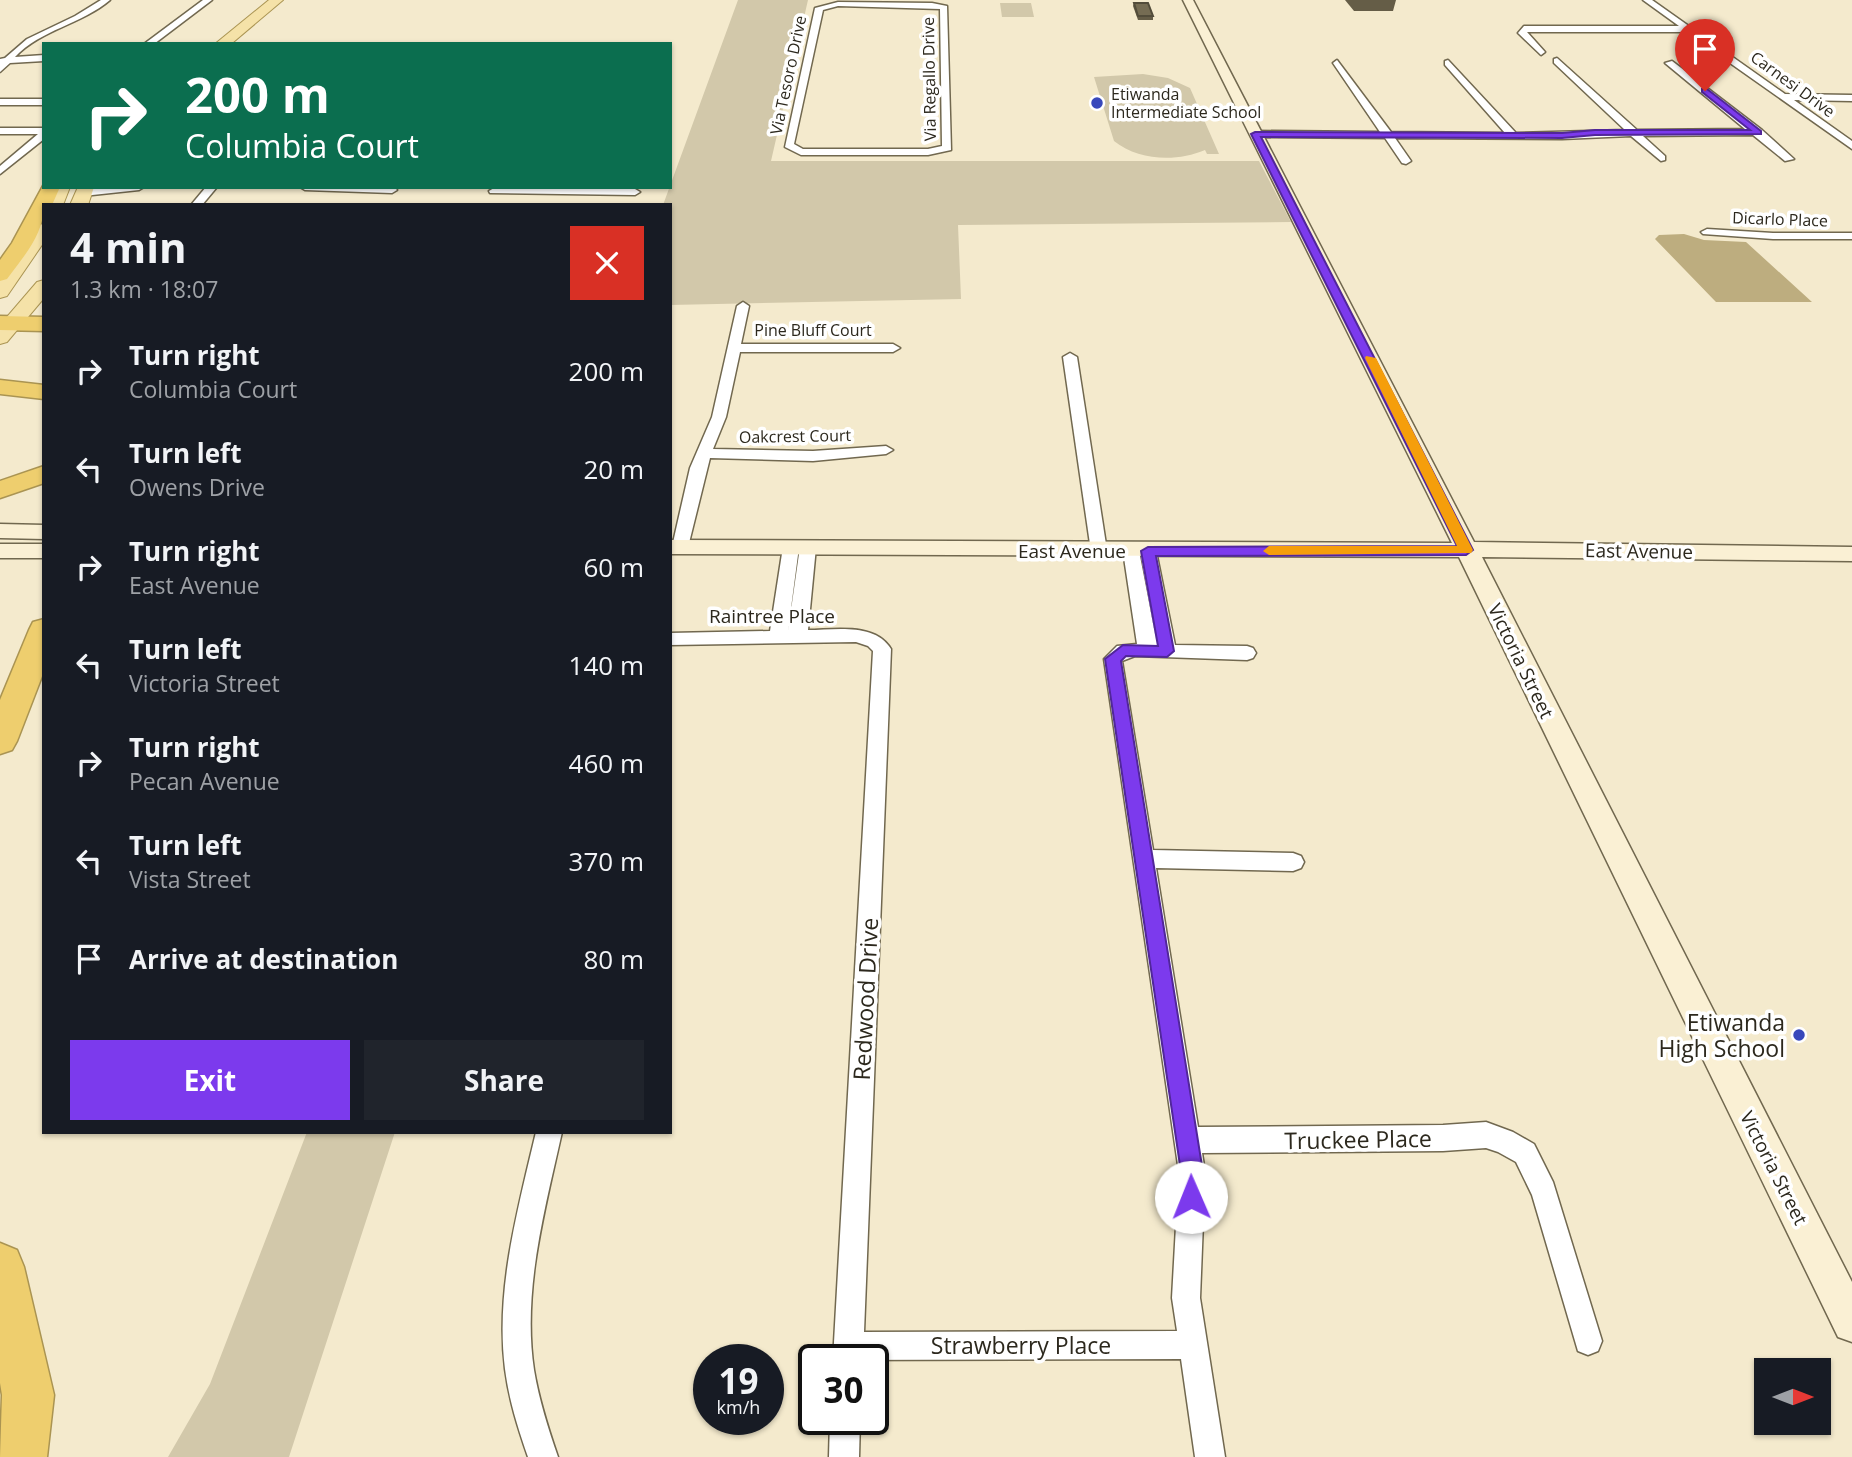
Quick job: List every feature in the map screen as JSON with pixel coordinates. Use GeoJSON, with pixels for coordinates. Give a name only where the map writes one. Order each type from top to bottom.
{"type":"FeatureCollection","features":[{"type":"Feature","properties":{"kind":"highway"},"geometry":{"type":"LineString","coordinates":[[0,275],[22,244],[42,205]]}},
{"type":"Feature","properties":{"kind":"highway"},"geometry":{"type":"LineString","coordinates":[[5,328],[42,324]]}},
{"type":"Feature","properties":{"kind":"highway"},"geometry":{"type":"LineString","coordinates":[[0,387],[42,392]]}},
{"type":"Feature","properties":{"kind":"highway"},"geometry":{"type":"LineString","coordinates":[[0,490],[42,475]]}},
{"type":"Feature","properties":{"kind":"highway"},"geometry":{"type":"LineString","coordinates":[[0,741],[42,635]]}},
{"type":"Feature","properties":{"kind":"highway"},"geometry":{"type":"LineString","coordinates":[[0,1267],[28,1395],[21,1457]]}},
{"type":"Feature","properties":{"kind":"main road"},"geometry":{"type":"LineString","coordinates":[[225,42],[283,2]]}},
{"type":"Feature","properties":{"kind":"main road"},"geometry":{"type":"LineString","coordinates":[[241,42],[283,2]]}},
{"type":"Feature","properties":{"kind":"main road"},"geometry":{"type":"LineString","coordinates":[[0,292],[42,232]]}},
{"type":"Feature","properties":{"kind":"main road"},"geometry":{"type":"LineString","coordinates":[[5,328],[42,288]]}},
{"type":"Feature","properties":{"kind":"main road"},"geometry":{"type":"LineString","coordinates":[[0,551],[42,551]]}},
{"type":"Feature","properties":{"kind":"street"},"geometry":{"type":"LineString","coordinates":[[0,69],[4,61],[30,41],[78,18],[106,0]]}},
{"type":"Feature","properties":{"kind":"street"},"geometry":{"type":"LineString","coordinates":[[151,42],[208,0]]}},
{"type":"Feature","properties":{"kind":"street","name":"Victoria Street"},"geometry":{"type":"LineString","coordinates":[[1188,0],[1852,1323]]}},
{"type":"Feature","properties":{"kind":"street","name":"Carnesi Drive"},"geometry":{"type":"LineString","coordinates":[[1647,0],[1852,146]]}},
{"type":"Feature","properties":{"kind":"street","name":"Via Tesoro Drive"},"geometry":{"type":"LineString","coordinates":[[889,2],[821,6],[789,145],[792,150],[801,152],[940,151]]}},
{"type":"Feature","properties":{"kind":"street","name":"Via Regallo Drive"},"geometry":{"type":"LineString","coordinates":[[889,2],[944,8],[947,148],[940,151]]}},
{"type":"Feature","properties":{"kind":"street"},"geometry":{"type":"LineString","coordinates":[[1541,52],[1522,33],[1524,29],[1687,29]]}},
{"type":"Feature","properties":{"kind":"street"},"geometry":{"type":"LineString","coordinates":[[4,61],[42,58]]}},
{"type":"Feature","properties":{"kind":"street"},"geometry":{"type":"LineString","coordinates":[[1557,61],[1661,158]]}},
{"type":"Feature","properties":{"kind":"street"},"geometry":{"type":"LineString","coordinates":[[1337,62],[1406,161]]}},
{"type":"Feature","properties":{"kind":"street"},"geometry":{"type":"LineString","coordinates":[[1448,63],[1513,135]]}},
{"type":"Feature","properties":{"kind":"street"},"geometry":{"type":"LineString","coordinates":[[1669,63],[1789,159]]}},
{"type":"Feature","properties":{"kind":"street"},"geometry":{"type":"LineString","coordinates":[[1784,97],[1852,98]]}},
{"type":"Feature","properties":{"kind":"street"},"geometry":{"type":"LineString","coordinates":[[0,102],[42,102]]}},
{"type":"Feature","properties":{"kind":"street"},"geometry":{"type":"LineString","coordinates":[[20,131],[36,120]]}},
{"type":"Feature","properties":{"kind":"street"},"geometry":{"type":"LineString","coordinates":[[0,131],[42,132]]}},
{"type":"Feature","properties":{"kind":"street"},"geometry":{"type":"LineString","coordinates":[[1255,134],[1758,132]]}},
{"type":"Feature","properties":{"kind":"street"},"geometry":{"type":"LineString","coordinates":[[0,171],[42,134]]}},
{"type":"Feature","properties":{"kind":"street"},"geometry":{"type":"LineString","coordinates":[[82,195],[125,189]]}},
{"type":"Feature","properties":{"kind":"street"},"geometry":{"type":"LineString","coordinates":[[198,203],[210,189]]}},
{"type":"Feature","properties":{"kind":"street"},"geometry":{"type":"LineString","coordinates":[[363,189],[392,190]]}},
{"type":"Feature","properties":{"kind":"street"},"geometry":{"type":"LineString","coordinates":[[495,189],[635,192]]}},
{"type":"Feature","properties":{"kind":"street","name":"Dicarlo Place"},"geometry":{"type":"LineString","coordinates":[[1707,232],[1773,236],[1852,236]]}},
{"type":"Feature","properties":{"kind":"street"},"geometry":{"type":"LineString","coordinates":[[675,547],[704,453],[719,417],[743,306]]}},
{"type":"Feature","properties":{"kind":"street","name":"Pine Bluff Court"},"geometry":{"type":"LineString","coordinates":[[734,348],[893,348]]}},
{"type":"Feature","properties":{"kind":"street"},"geometry":{"type":"LineString","coordinates":[[1070,357],[1099,551]]}},
{"type":"Feature","properties":{"kind":"street","name":"Oakcrest Court"},"geometry":{"type":"LineString","coordinates":[[704,453],[813,456],[886,450]]}},
{"type":"Feature","properties":{"kind":"street"},"geometry":{"type":"LineString","coordinates":[[0,531],[42,532]]}},
{"type":"Feature","properties":{"kind":"street","name":"East Avenue"},"geometry":{"type":"LineString","coordinates":[[675,547],[1852,554]]}},
{"type":"Feature","properties":{"kind":"street"},"geometry":{"type":"LineString","coordinates":[[798,638],[799,547]]}},
{"type":"Feature","properties":{"kind":"street"},"geometry":{"type":"LineString","coordinates":[[778,639],[799,547]]}},
{"type":"Feature","properties":{"kind":"street"},"geometry":{"type":"LineString","coordinates":[[1139,551],[1147,650]]}},
{"type":"Feature","properties":{"kind":"street"},"geometry":{"type":"LineString","coordinates":[[1139,551],[1167,651]]}},
{"type":"Feature","properties":{"kind":"street","name":"Raintree Place"},"geometry":{"type":"LineString","coordinates":[[672,639],[856,636],[874,641]]}},
{"type":"Feature","properties":{"kind":"street","name":"Redwood Drive"},"geometry":{"type":"LineString","coordinates":[[848,1344],[878,702],[883,662],[882,649],[874,641]]}},
{"type":"Feature","properties":{"kind":"street"},"geometry":{"type":"LineString","coordinates":[[1210,1457],[1186,1298],[1192,1172],[1113,659],[1123,651],[1247,653]]}},
{"type":"Feature","properties":{"kind":"street"},"geometry":{"type":"LineString","coordinates":[[1144,859],[1293,862]]}},
{"type":"Feature","properties":{"kind":"street"},"geometry":{"type":"LineString","coordinates":[[543,1457],[525,1400],[517,1325],[524,1242],[549,1134]]}},
{"type":"Feature","properties":{"kind":"street","name":"Truckee Place"},"geometry":{"type":"LineString","coordinates":[[1187,1140],[1444,1138],[1486,1135],[1525,1153],[1544,1191],[1588,1341]]}},
{"type":"Feature","properties":{"kind":"street","name":"Strawberry Place"},"geometry":{"type":"LineString","coordinates":[[889,1352],[1193,1345]]}},
{"type":"Feature","properties":{"kind":"street"},"geometry":{"type":"LineString","coordinates":[[844,1457],[845,1435]]}},
{"type":"Feature","properties":{"kind":"shaded area"},"geometry":{"type":"Polygon","coordinates":[[[738,0],[808,0],[771,161],[1259,161],[1291,222],[958,225],[961,299],[672,305],[672,203],[664,203],[669,189],[672,189],[672,180],[738,0]]]}},
{"type":"Feature","properties":{"kind":"shaded area"},"geometry":{"type":"Polygon","coordinates":[[[1000,3],[1031,3],[1034,17],[1002,17],[1000,3]]]}},
{"type":"Feature","properties":{"kind":"shaded area"},"geometry":{"type":"Polygon","coordinates":[[[1143,74],[1168,78],[1190,88],[1219,154],[1207,154],[1205,150],[1158,158],[1135,153],[1114,141],[1094,77],[1143,74]]]}},
{"type":"Feature","properties":{"kind":"shaded area"},"geometry":{"type":"Polygon","coordinates":[[[1684,234],[1704,240],[1746,242],[1812,302],[1716,302],[1655,239],[1659,235],[1684,234]]]}},
{"type":"Feature","properties":{"kind":"shaded area"},"geometry":{"type":"Polygon","coordinates":[[[306,1134],[394,1134],[289,1457],[168,1457],[210,1384],[306,1134]]]}},
{"type":"Feature","properties":{"kind":"building"},"geometry":{"type":"Polygon","coordinates":[[[1134,3],[1148,3],[1153,16],[1138,16],[1134,3]]]}},
{"type":"Feature","properties":{"kind":"slow traffic"},"geometry":{"type":"LineString","coordinates":[[1269,551],[1466,550],[1370,358]]}},
{"type":"Feature","properties":{"kind":"place","name":"Etiwanda Intermediate School"},"geometry":{"type":"Point","coordinates":[1097,103]}},
{"type":"Feature","properties":{"kind":"place","name":"Etiwanda High School"},"geometry":{"type":"Point","coordinates":[1799,1035]}},
{"type":"Feature","properties":{"kind":"route"},"geometry":{"type":"LineString","coordinates":[[1191,1197],[1192,1172],[1113,659],[1123,651],[1167,651],[1148,551],[1466,550],[1302,222],[1255,134],[1562,136],[1595,133],[1758,132],[1705,91]]}}]}
